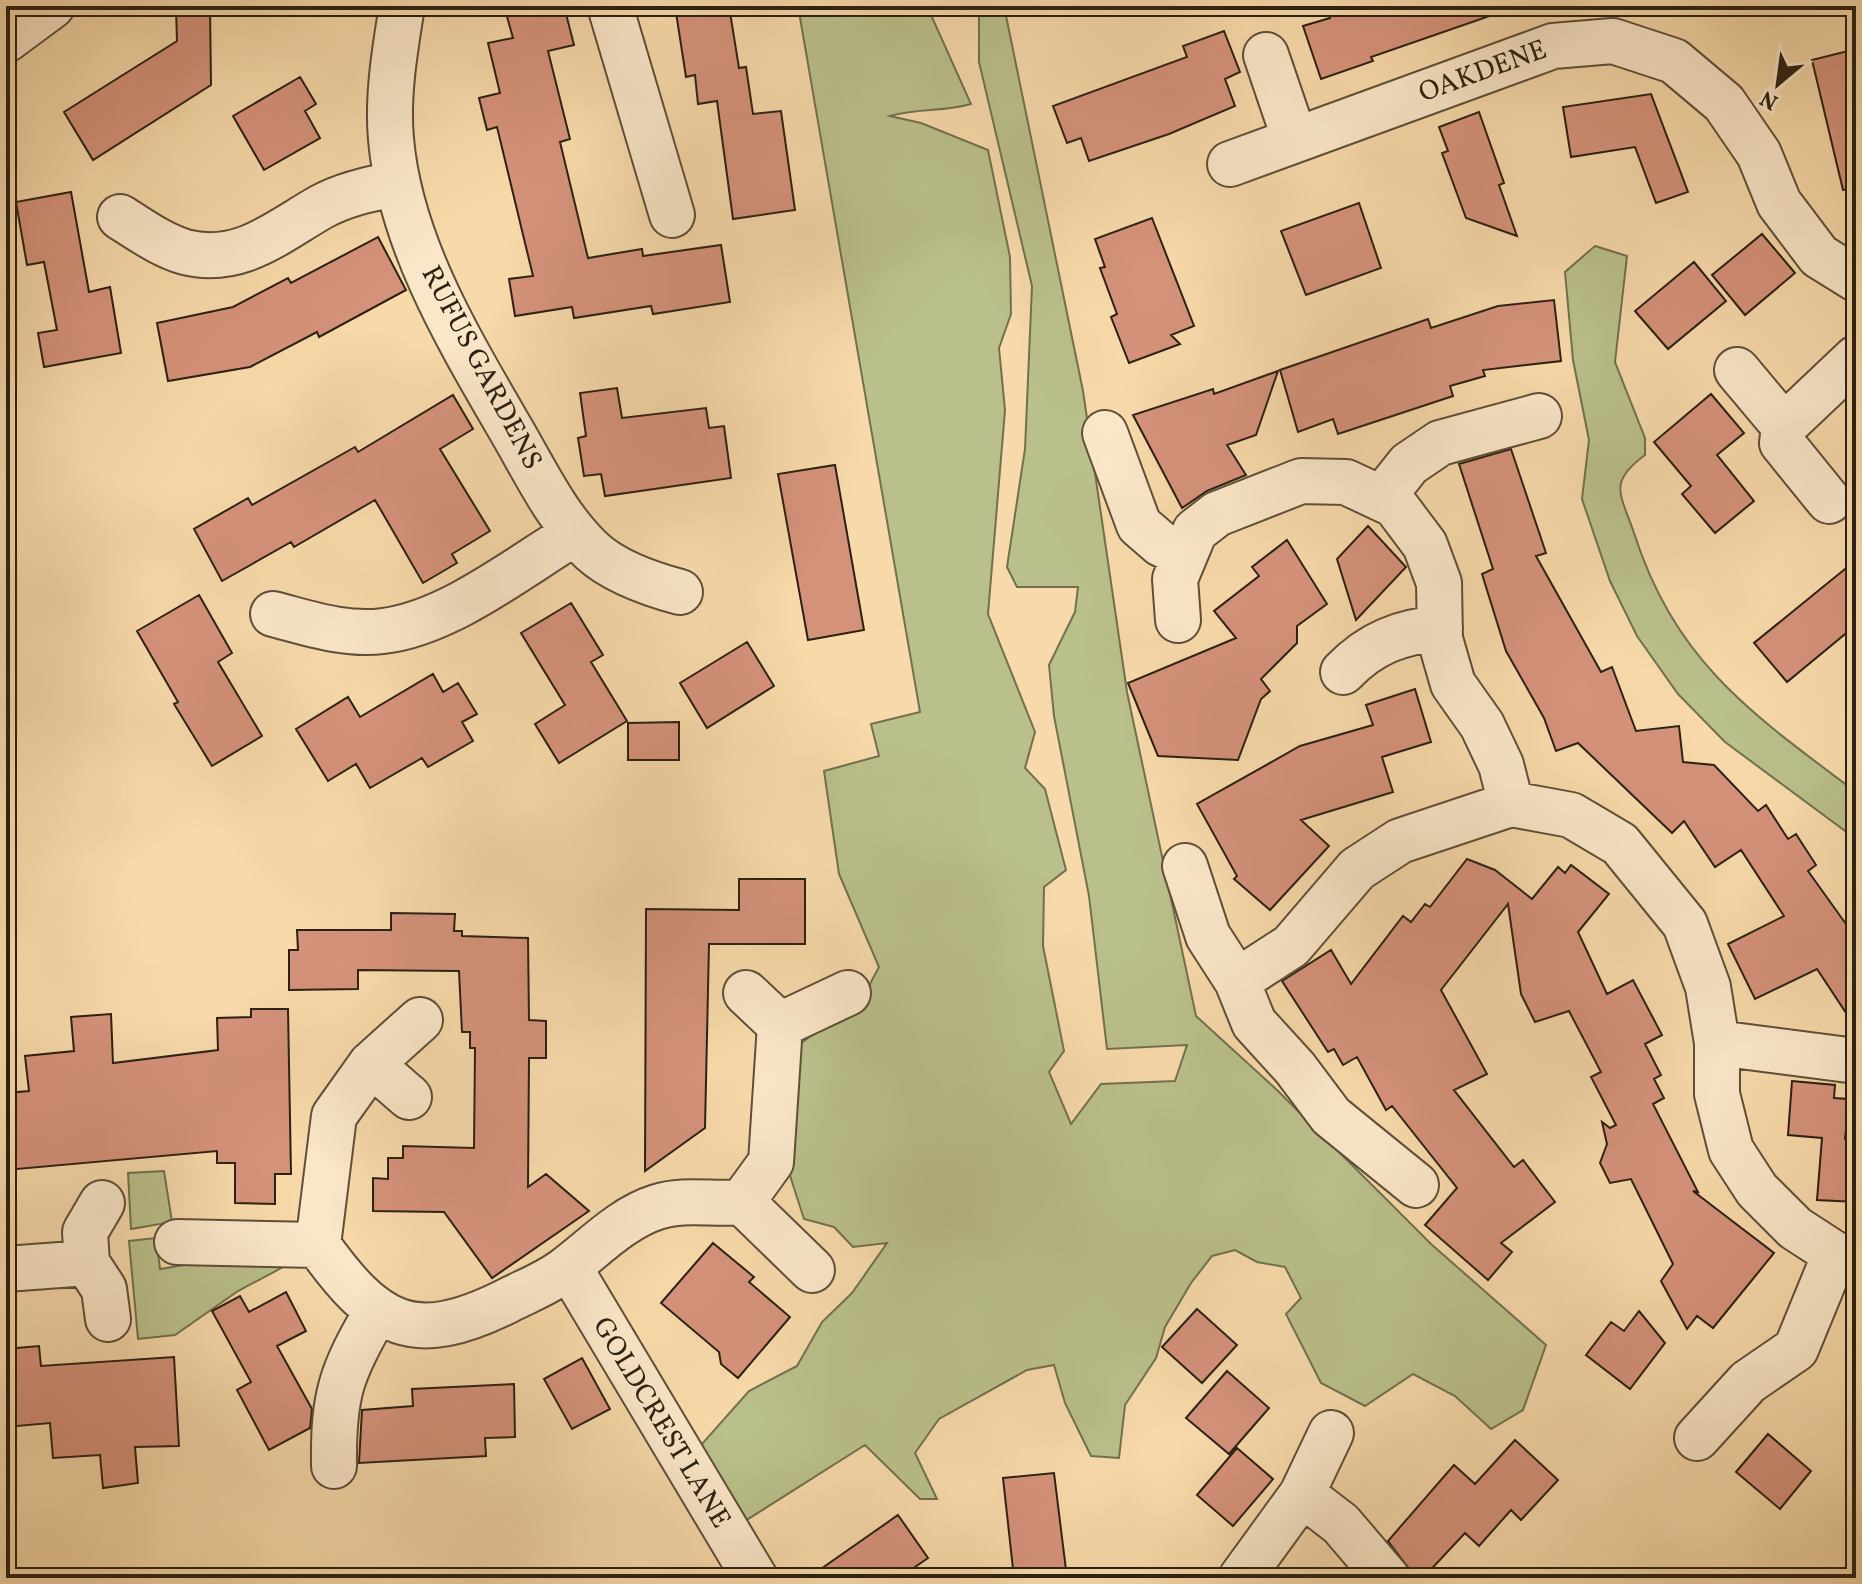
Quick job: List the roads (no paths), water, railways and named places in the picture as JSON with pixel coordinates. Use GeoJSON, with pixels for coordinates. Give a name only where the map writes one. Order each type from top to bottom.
{"type":"FeatureCollection","features":[{"type":"Feature","properties":{"kind":"street"},"geometry":{"type":"LineString","coordinates":[[6,40],[52,6]]}},
{"type":"Feature","properties":{"kind":"street","name":"RUFUS GARDENS"},"geometry":{"type":"LineString","coordinates":[[402,6],[390,137],[398,184],[428,271],[452,323],[523,451],[575,533],[595,553],[615,566],[680,592]]}},
{"type":"Feature","properties":{"kind":"street"},"geometry":{"type":"LineString","coordinates":[[610,6],[672,215]]}},
{"type":"Feature","properties":{"kind":"street","name":"OAKDENE"},"geometry":{"type":"LineString","coordinates":[[1230,164],[1553,46],[1613,41],[1674,61],[1724,103],[1759,154],[1779,203],[1819,256],[1856,279]]}},
{"type":"Feature","properties":{"kind":"street"},"geometry":{"type":"LineString","coordinates":[[1266,55],[1295,140]]}},
{"type":"Feature","properties":{"kind":"street"},"geometry":{"type":"LineString","coordinates":[[120,217],[156,240],[184,252],[217,257],[253,248],[323,207],[364,189],[398,184]]}},
{"type":"Feature","properties":{"kind":"street"},"geometry":{"type":"LineString","coordinates":[[1829,501],[1782,443],[1784,426],[1856,358]]}},
{"type":"Feature","properties":{"kind":"street"},"geometry":{"type":"LineString","coordinates":[[1737,370],[1784,426]]}},
{"type":"Feature","properties":{"kind":"street"},"geometry":{"type":"LineString","coordinates":[[1382,498],[1409,464],[1440,443],[1539,416]]}},
{"type":"Feature","properties":{"kind":"street"},"geometry":{"type":"LineString","coordinates":[[1105,433],[1139,525],[1161,544],[1184,555]]}},
{"type":"Feature","properties":{"kind":"street"},"geometry":{"type":"LineString","coordinates":[[1178,620],[1175,579],[1195,531],[1217,514],[1301,481],[1346,482],[1395,505],[1425,545],[1439,583],[1440,628],[1453,684],[1482,725],[1501,765],[1511,804]]}},
{"type":"Feature","properties":{"kind":"street"},"geometry":{"type":"LineString","coordinates":[[273,614],[346,631],[381,631],[422,623],[575,533]]}},
{"type":"Feature","properties":{"kind":"street"},"geometry":{"type":"LineString","coordinates":[[1343,672],[1363,652],[1405,631],[1440,628]]}},
{"type":"Feature","properties":{"kind":"street"},"geometry":{"type":"LineString","coordinates":[[1237,981],[1291,946],[1357,869],[1400,841],[1511,804],[1571,815],[1620,844],[1685,924],[1708,987],[1717,1043],[1717,1094],[1731,1150],[1757,1190],[1795,1228],[1846,1257],[1796,1349],[1748,1382],[1697,1438]]}},
{"type":"Feature","properties":{"kind":"street"},"geometry":{"type":"LineString","coordinates":[[1185,866],[1208,936],[1237,981],[1254,1023],[1295,1068],[1331,1116],[1416,1185]]}},
{"type":"Feature","properties":{"kind":"street"},"geometry":{"type":"LineString","coordinates":[[746,993],[780,1025]]}},
{"type":"Feature","properties":{"kind":"street"},"geometry":{"type":"LineString","coordinates":[[780,1025],[848,993]]}},
{"type":"Feature","properties":{"kind":"street"},"geometry":{"type":"LineString","coordinates":[[420,1020],[371,1064],[334,1116],[318,1245],[353,1292],[377,1311],[416,1327],[449,1326],[496,1306],[569,1267],[622,1225],[657,1207],[742,1202],[812,1270]]}},
{"type":"Feature","properties":{"kind":"street"},"geometry":{"type":"LineString","coordinates":[[742,1202],[771,1162],[780,1025]]}},
{"type":"Feature","properties":{"kind":"street"},"geometry":{"type":"LineString","coordinates":[[1717,1043],[1856,1061]]}},
{"type":"Feature","properties":{"kind":"street"},"geometry":{"type":"LineString","coordinates":[[371,1064],[409,1097]]}},
{"type":"Feature","properties":{"kind":"street"},"geometry":{"type":"LineString","coordinates":[[102,1203],[85,1232],[87,1263],[104,1289],[108,1319]]}},
{"type":"Feature","properties":{"kind":"street"},"geometry":{"type":"LineString","coordinates":[[177,1242],[318,1245]]}},
{"type":"Feature","properties":{"kind":"street"},"geometry":{"type":"LineString","coordinates":[[6,1269],[87,1263]]}},
{"type":"Feature","properties":{"kind":"street","name":"GOLDCREST LANE"},"geometry":{"type":"LineString","coordinates":[[569,1267],[755,1578]]}},
{"type":"Feature","properties":{"kind":"street"},"geometry":{"type":"LineString","coordinates":[[334,1466],[333,1417],[346,1362],[377,1311]]}},
{"type":"Feature","properties":{"kind":"street"},"geometry":{"type":"LineString","coordinates":[[1241,1578],[1302,1494],[1331,1433]]}},
{"type":"Feature","properties":{"kind":"street"},"geometry":{"type":"LineString","coordinates":[[1302,1494],[1341,1524],[1387,1578]]}}]}
